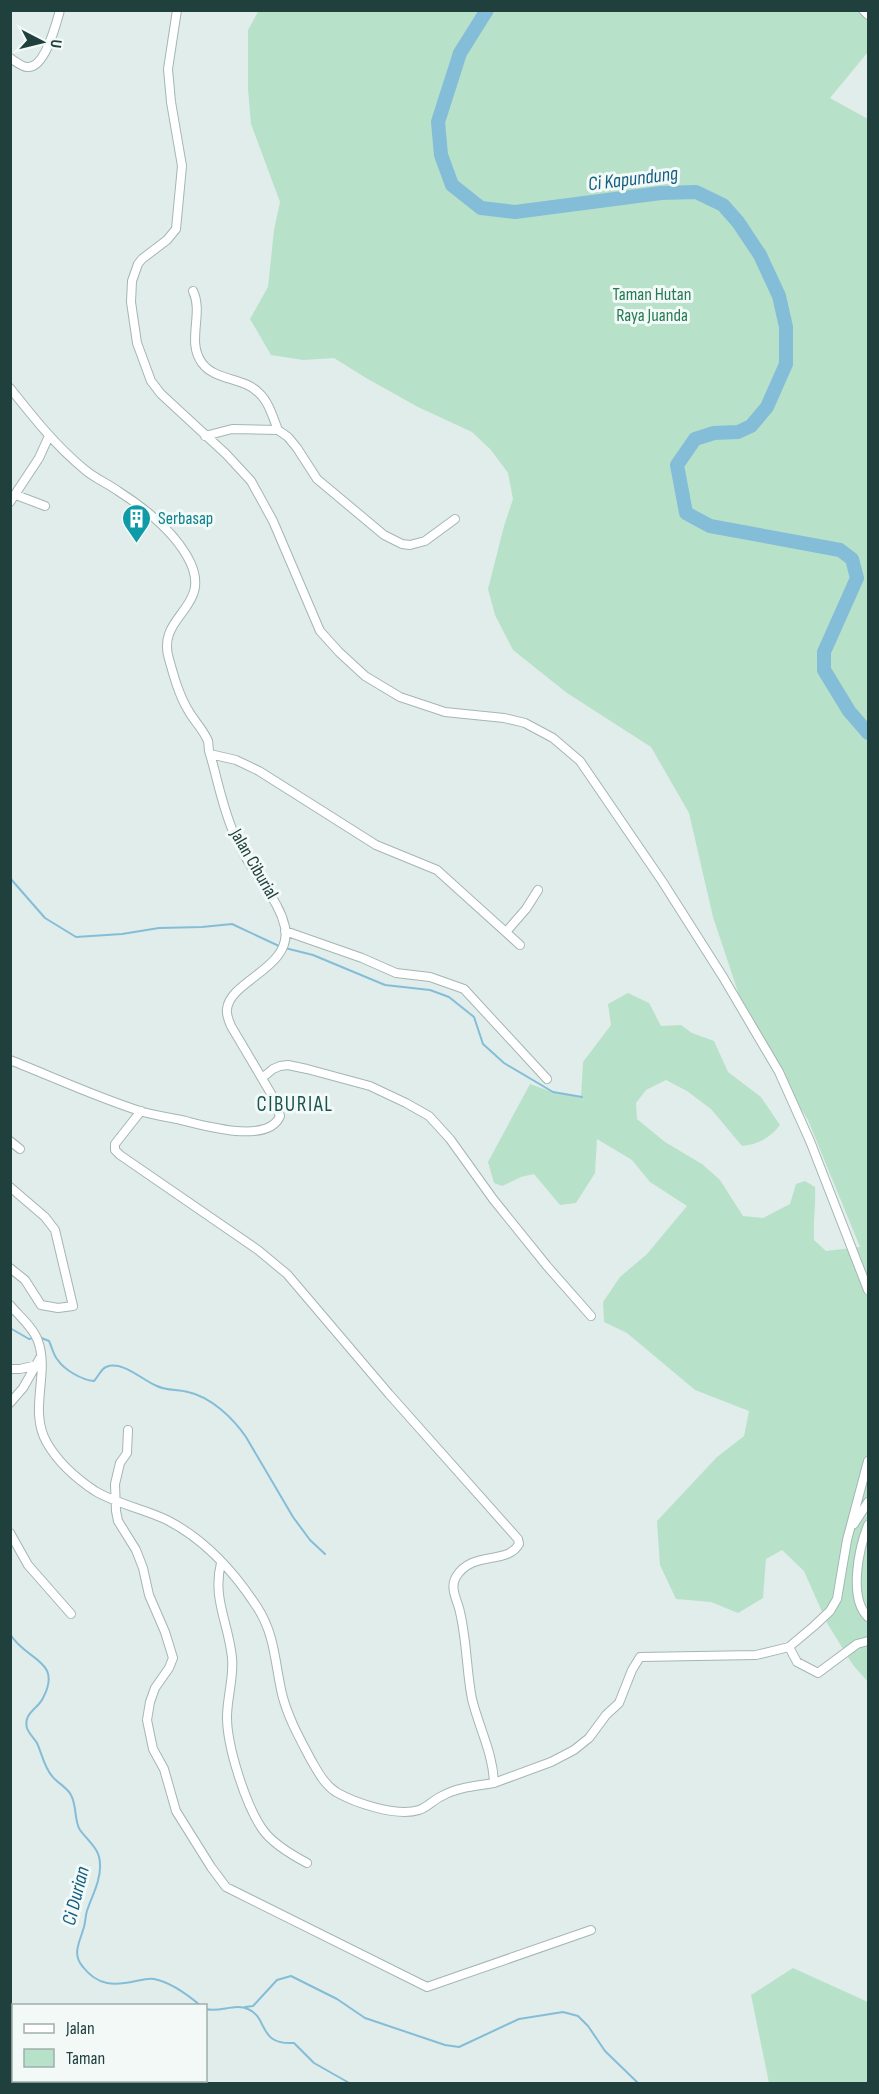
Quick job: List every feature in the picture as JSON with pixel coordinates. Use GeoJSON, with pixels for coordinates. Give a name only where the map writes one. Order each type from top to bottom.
{"type":"FeatureCollection","features":[{"type":"Feature","properties":{"kind":"street"},"geometry":{"type":"LineString","coordinates":[[10,58],[24,67],[30,68],[36,65],[50,44],[60,10]]}},
{"type":"Feature","properties":{"kind":"street"},"geometry":{"type":"LineString","coordinates":[[177,10],[168,69],[182,166],[176,229],[173,235],[151,250],[138,264],[132,281],[131,303],[137,343],[151,381],[161,394],[226,454],[251,481],[288,554],[320,631],[365,676],[412,702],[445,711],[504,717],[525,723],[553,738],[580,761],[657,872],[723,976],[778,1072],[810,1141],[868,1290]]}},
{"type":"Feature","properties":{"kind":"street"},"geometry":{"type":"LineString","coordinates":[[862,10],[868,15]]}},
{"type":"Feature","properties":{"kind":"street"},"geometry":{"type":"LineString","coordinates":[[192,291],[197,299],[194,335],[198,357],[211,372],[250,386],[259,393],[278,430],[297,448],[317,479],[392,541],[410,545],[425,541],[455,519]]}},
{"type":"Feature","properties":{"kind":"street","name":"Jalan Ciburial"},"geometry":{"type":"LineString","coordinates":[[10,388],[49,436],[85,470],[137,504],[168,533],[187,555],[193,573],[194,595],[186,610],[170,630],[166,650],[179,692],[208,742],[217,784],[234,834],[255,872],[279,908],[285,931]]}},
{"type":"Feature","properties":{"kind":"street"},"geometry":{"type":"LineString","coordinates":[[205,436],[232,429],[278,430]]}},
{"type":"Feature","properties":{"kind":"street"},"geometry":{"type":"LineString","coordinates":[[45,506],[13,499],[39,458],[49,436]]}},
{"type":"Feature","properties":{"kind":"street"},"geometry":{"type":"LineString","coordinates":[[210,754],[236,760],[259,771],[376,845],[436,870],[520,945]]}},
{"type":"Feature","properties":{"kind":"street"},"geometry":{"type":"LineString","coordinates":[[506,932],[538,890]]}},
{"type":"Feature","properties":{"kind":"street"},"geometry":{"type":"LineString","coordinates":[[10,1060],[141,1111],[225,1130],[270,1128],[278,1121],[279,1113],[273,1097],[231,1026],[227,1006],[241,988],[271,964],[280,952],[285,939],[285,931],[362,958],[396,973],[430,976],[459,986],[547,1079]]}},
{"type":"Feature","properties":{"kind":"street"},"geometry":{"type":"LineString","coordinates":[[262,1078],[280,1066],[307,1068],[370,1086],[406,1102],[429,1116],[450,1139],[493,1199],[547,1266],[591,1316]]}},
{"type":"Feature","properties":{"kind":"street"},"geometry":{"type":"LineString","coordinates":[[141,1111],[115,1144],[115,1150],[258,1250],[287,1274],[423,1433],[518,1539],[519,1544],[515,1550],[498,1558],[474,1561],[467,1565],[457,1576],[453,1586],[465,1633],[472,1699],[491,1754],[494,1784]]}},
{"type":"Feature","properties":{"kind":"street"},"geometry":{"type":"LineString","coordinates":[[10,1141],[20,1149]]}},
{"type":"Feature","properties":{"kind":"street"},"geometry":{"type":"LineString","coordinates":[[10,1187],[45,1217],[55,1230],[73,1306],[58,1308],[41,1305],[25,1280],[10,1268]]}},
{"type":"Feature","properties":{"kind":"street"},"geometry":{"type":"LineString","coordinates":[[10,1305],[37,1339],[41,1354],[38,1406],[42,1432],[55,1455],[96,1491],[157,1516],[204,1544],[247,1592],[268,1624],[282,1694],[289,1715],[296,1734],[326,1784],[347,1798],[388,1810],[417,1811],[430,1805],[442,1795],[456,1790],[494,1784],[551,1762],[574,1750],[589,1738],[606,1715],[619,1703],[632,1670],[640,1658],[756,1655],[789,1647],[830,1611],[837,1599],[849,1533],[868,1461]]}},
{"type":"Feature","properties":{"kind":"street"},"geometry":{"type":"LineString","coordinates":[[10,1403],[23,1388],[41,1354]]}},
{"type":"Feature","properties":{"kind":"street"},"geometry":{"type":"LineString","coordinates":[[10,1369],[37,1365]]}},
{"type":"Feature","properties":{"kind":"street"},"geometry":{"type":"LineString","coordinates":[[128,1430],[127,1453],[120,1463],[115,1484],[114,1499],[118,1521],[136,1550],[149,1595],[173,1658],[155,1688],[150,1702],[147,1720],[153,1749],[164,1769],[176,1811],[226,1887],[427,1988],[591,1930]]}},
{"type":"Feature","properties":{"kind":"street"},"geometry":{"type":"LineString","coordinates":[[849,1533],[868,1502]]}},
{"type":"Feature","properties":{"kind":"street"},"geometry":{"type":"LineString","coordinates":[[868,1524],[862,1542],[858,1573],[858,1603],[868,1617]]}},
{"type":"Feature","properties":{"kind":"street"},"geometry":{"type":"LineString","coordinates":[[10,1533],[28,1565],[71,1614]]}},
{"type":"Feature","properties":{"kind":"street"},"geometry":{"type":"LineString","coordinates":[[220,1563],[219,1607],[232,1658],[227,1718],[231,1751],[253,1813],[263,1831],[292,1855],[307,1863]]}},
{"type":"Feature","properties":{"kind":"street"},"geometry":{"type":"LineString","coordinates":[[789,1647],[797,1662],[818,1673],[858,1644],[868,1641]]}},
{"type":"Feature","properties":{"kind":"green space","name":"Taman Hutan Raya Juanda"},"geometry":{"type":"Polygon","coordinates":[[[259,10],[868,11],[868,52],[830,98],[868,119],[868,1682],[853,1665],[827,1623],[804,1571],[782,1550],[766,1559],[763,1598],[738,1613],[711,1602],[676,1599],[660,1565],[657,1521],[717,1457],[744,1436],[749,1411],[695,1390],[627,1333],[604,1322],[603,1302],[620,1277],[647,1254],[687,1206],[650,1182],[632,1160],[597,1139],[595,1173],[576,1203],[560,1205],[534,1174],[502,1186],[494,1183],[488,1162],[530,1084],[555,1093],[581,1097],[583,1062],[611,1025],[608,1004],[628,993],[649,1003],[661,1026],[681,1025],[692,1033],[714,1041],[728,1072],[761,1097],[780,1125],[764,1140],[742,1146],[711,1109],[687,1091],[666,1080],[646,1090],[636,1103],[637,1119],[665,1142],[702,1164],[720,1180],[743,1216],[763,1218],[790,1204],[796,1184],[805,1181],[815,1187],[814,1240],[826,1251],[860,1247],[808,1120],[775,1068],[744,1010],[713,917],[689,813],[651,747],[567,693],[513,650],[495,615],[488,589],[513,499],[508,473],[491,450],[472,432],[418,407],[334,358],[303,360],[271,355],[250,319],[268,287],[274,230],[280,202],[251,124],[248,89],[248,30],[259,10]]]}},
{"type":"Feature","properties":{"kind":"green space"},"geometry":{"type":"Polygon","coordinates":[[[793,1968],[868,2002],[868,2083],[769,2083],[751,1995],[793,1968]]]}},
{"type":"Feature","properties":{"kind":"waterway","name":"Ci Kapundung"},"geometry":{"type":"LineString","coordinates":[[487,10],[460,53],[438,122],[441,155],[452,185],[481,208],[515,212],[661,193],[696,192],[723,205],[738,222],[760,255],[779,296],[786,327],[786,364],[767,407],[751,426],[738,432],[714,433],[695,439],[677,465],[686,513],[710,526],[840,550],[852,559],[857,578],[824,652],[824,670],[849,711],[868,733]]}},
{"type":"Feature","properties":{"kind":"waterway"},"geometry":{"type":"LineString","coordinates":[[10,878],[45,918],[76,937],[122,934],[159,928],[232,924],[279,946]]}},
{"type":"Feature","properties":{"kind":"waterway"},"geometry":{"type":"LineString","coordinates":[[285,948],[313,955],[385,985],[430,990],[449,997],[474,1017],[483,1044],[504,1063],[553,1092],[582,1097]]}},
{"type":"Feature","properties":{"kind":"waterway"},"geometry":{"type":"LineString","coordinates":[[10,1328],[29,1339],[33,1338]]}},
{"type":"Feature","properties":{"kind":"waterway"},"geometry":{"type":"LineString","coordinates":[[39,1337],[49,1341],[56,1357],[64,1367],[84,1379],[94,1381],[104,1368],[119,1366],[161,1388],[197,1395],[221,1409],[246,1437],[293,1517],[310,1540],[325,1554]]}},
{"type":"Feature","properties":{"kind":"waterway","name":"Ci Durian"},"geometry":{"type":"LineString","coordinates":[[10,1634],[46,1668],[49,1676],[48,1685],[41,1702],[27,1719],[27,1728],[37,1743],[49,1772],[71,1795],[78,1826],[96,1850],[99,1859],[98,1881],[87,1910],[77,1949],[80,1962],[89,1973],[101,1981],[114,1984],[154,1979],[167,1983],[198,2004]]}},
{"type":"Feature","properties":{"kind":"waterway"},"geometry":{"type":"LineString","coordinates":[[245,2007],[253,2006],[277,1980],[291,1976],[337,1999],[365,2018],[445,2045],[459,2047],[519,2019],[563,2012],[578,2016],[588,2026],[605,2051],[639,2084]]}},
{"type":"Feature","properties":{"kind":"waterway","name":"Ci Durian"},"geometry":{"type":"LineString","coordinates":[[207,2009],[238,2007],[248,2009],[259,2018],[265,2030],[274,2040],[294,2043],[314,2063],[351,2084]]}},
{"type":"Feature","properties":{"kind":"place","name":"Serbasap"},"geometry":{"type":"Point","coordinates":[137,544]}},
{"type":"Feature","properties":{"kind":"district","name":"CIBURIAL"},"geometry":{"type":"Point","coordinates":[295,1104]}}]}
